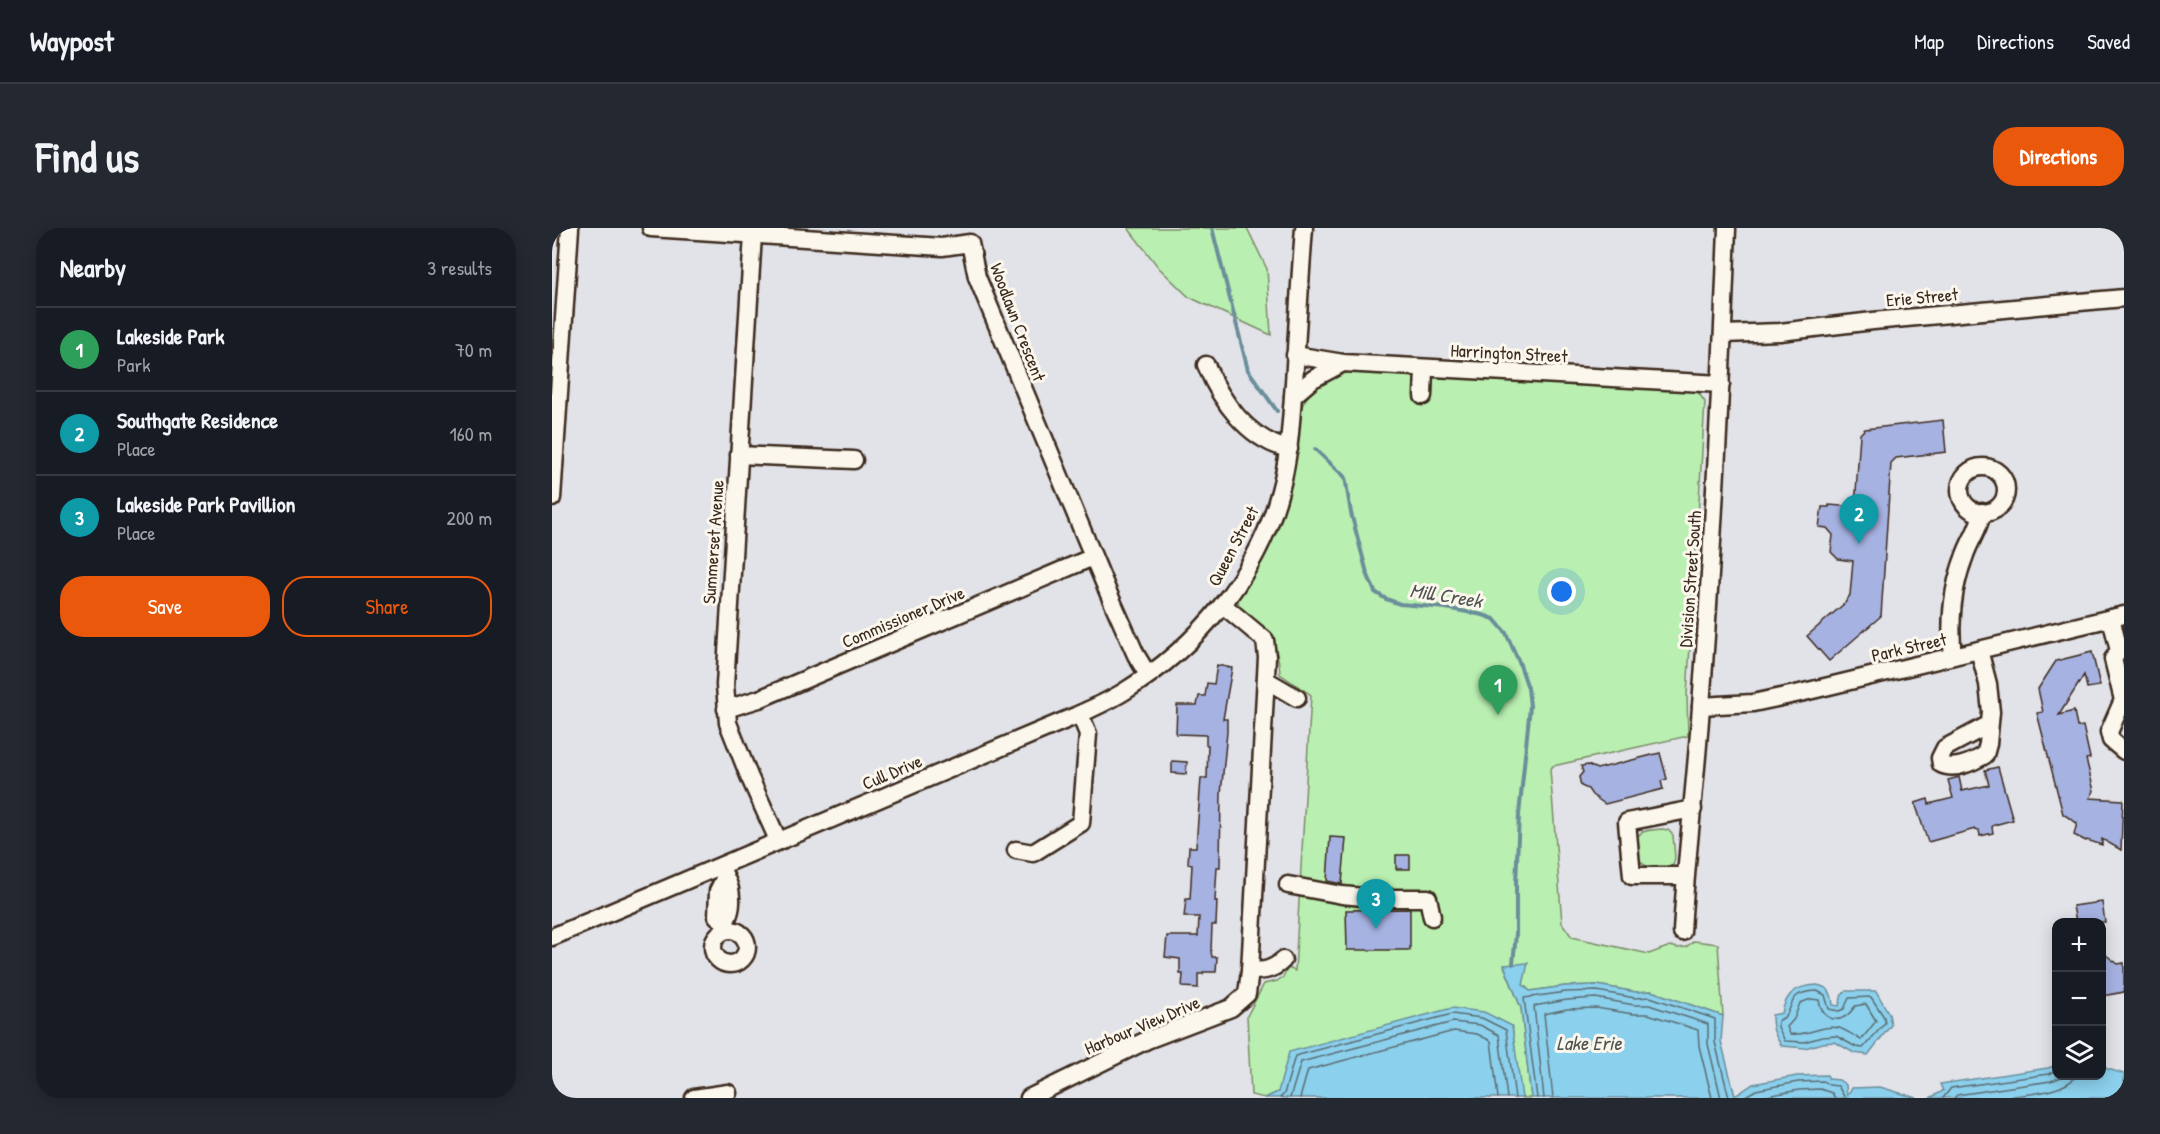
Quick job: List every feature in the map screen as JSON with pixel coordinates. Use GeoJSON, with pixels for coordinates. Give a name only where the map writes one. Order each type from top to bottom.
{"type":"FeatureCollection","features":[{"type":"Feature","properties":{"kind":"street"},"geometry":{"type":"LineString","coordinates":[[552,498],[555,400],[570,228]]}},
{"type":"Feature","properties":{"kind":"street","name":"Woodlawn Crescent"},"geometry":{"type":"LineString","coordinates":[[651,228],[942,247],[970,243],[977,277],[1093,557],[1130,642],[1148,675]]}},
{"type":"Feature","properties":{"kind":"street","name":"Queen Street"},"geometry":{"type":"LineString","coordinates":[[1250,971],[1267,657],[1265,640],[1223,605],[1246,570],[1267,529],[1280,492],[1289,449],[1304,228]]}},
{"type":"Feature","properties":{"kind":"street","name":"Division Street South"},"geometry":{"type":"LineString","coordinates":[[1682,932],[1701,706],[1721,384],[1727,228]]}},
{"type":"Feature","properties":{"kind":"street","name":"Summerset Avenue"},"geometry":{"type":"LineString","coordinates":[[753,235],[725,661],[726,709],[728,723],[745,766],[778,840]]}},
{"type":"Feature","properties":{"kind":"street","name":"Erie Street"},"geometry":{"type":"LineString","coordinates":[[1723,334],[1780,332],[2124,298]]}},
{"type":"Feature","properties":{"kind":"street","name":"Harrington Street"},"geometry":{"type":"LineString","coordinates":[[1295,355],[1344,363],[1721,384]]}},
{"type":"Feature","properties":{"kind":"street"},"geometry":{"type":"LineString","coordinates":[[1293,396],[1313,379],[1344,363]]}},
{"type":"Feature","properties":{"kind":"street"},"geometry":{"type":"LineString","coordinates":[[1206,364],[1207,385],[1239,419],[1259,436],[1276,446],[1289,449]]}},
{"type":"Feature","properties":{"kind":"street"},"geometry":{"type":"LineString","coordinates":[[1423,396],[1424,368]]}},
{"type":"Feature","properties":{"kind":"street"},"geometry":{"type":"LineString","coordinates":[[739,455],[854,460]]}},
{"type":"Feature","properties":{"kind":"street"},"geometry":{"type":"LineString","coordinates":[[1953,656],[1951,628],[1953,597],[1965,554],[1981,522],[1982,512]]}},
{"type":"Feature","properties":{"kind":"street","name":"Commissioner Drive"},"geometry":{"type":"LineString","coordinates":[[726,709],[759,699],[1093,557]]}},
{"type":"Feature","properties":{"kind":"street","name":"Cull Drive"},"geometry":{"type":"LineString","coordinates":[[552,937],[723,872],[778,840],[1080,714],[1124,692],[1148,675],[1193,639],[1223,605]]}},
{"type":"Feature","properties":{"kind":"street"},"geometry":{"type":"LineString","coordinates":[[2117,617],[2122,652],[2113,659],[2123,700],[2109,732],[2111,740],[2124,751]]}},
{"type":"Feature","properties":{"kind":"street","name":"Park Street"},"geometry":{"type":"LineString","coordinates":[[1701,706],[1753,703],[2117,617]]}},
{"type":"Feature","properties":{"kind":"street"},"geometry":{"type":"LineString","coordinates":[[1979,650],[1988,684],[1991,712],[1988,725]]}},
{"type":"Feature","properties":{"kind":"street"},"geometry":{"type":"LineString","coordinates":[[1266,680],[1297,698]]}},
{"type":"Feature","properties":{"kind":"street"},"geometry":{"type":"LineString","coordinates":[[1016,850],[1033,853],[1081,823],[1088,734],[1080,714]]}},
{"type":"Feature","properties":{"kind":"street"},"geometry":{"type":"LineString","coordinates":[[1685,876],[1632,876],[1627,822],[1693,809]]}},
{"type":"Feature","properties":{"kind":"street"},"geometry":{"type":"LineString","coordinates":[[723,872],[718,891],[717,916],[725,926]]}},
{"type":"Feature","properties":{"kind":"street"},"geometry":{"type":"LineString","coordinates":[[1288,885],[1353,896],[1428,898],[1432,917]]}},
{"type":"Feature","properties":{"kind":"street"},"geometry":{"type":"LineString","coordinates":[[1250,971],[1277,967],[1283,960]]}},
{"type":"Feature","properties":{"kind":"street","name":"Harbour View Drive"},"geometry":{"type":"LineString","coordinates":[[1029,1098],[1147,1040],[1231,1008],[1247,994],[1250,971]]}},
{"type":"Feature","properties":{"kind":"street"},"geometry":{"type":"LineString","coordinates":[[694,1098],[728,1093]]}},
{"type":"Feature","properties":{"kind":"green space"},"geometry":{"type":"Polygon","coordinates":[[[1128,228],[1247,228],[1267,269],[1271,335],[1189,297],[1159,268],[1128,228]]]}},
{"type":"Feature","properties":{"kind":"green space"},"geometry":{"type":"Polygon","coordinates":[[[1351,372],[1690,390],[1698,392],[1705,402],[1687,695],[1688,736],[1553,766],[1550,769],[1562,923],[1572,937],[1649,954],[1670,946],[1686,947],[1694,941],[1718,944],[1723,1016],[1651,991],[1636,992],[1597,985],[1565,986],[1530,991],[1504,966],[1521,1008],[1531,1098],[1522,1098],[1520,1093],[1512,1026],[1278,1092],[1265,1098],[1251,1095],[1247,1016],[1264,984],[1283,977],[1288,968],[1295,971],[1311,695],[1280,674],[1278,656],[1272,640],[1265,630],[1244,613],[1238,599],[1263,555],[1283,509],[1292,477],[1298,420],[1303,404],[1317,386],[1329,378],[1351,372]]]}},
{"type":"Feature","properties":{"kind":"green space"},"geometry":{"type":"Polygon","coordinates":[[[1668,830],[1673,835],[1675,858],[1673,865],[1660,868],[1649,867],[1637,856],[1637,838],[1643,832],[1668,830]]]}},
{"type":"Feature","properties":{"kind":"water","name":"Lake Erie"},"geometry":{"type":"Polygon","coordinates":[[[1528,963],[1523,985],[1530,991],[1565,986],[1597,985],[1636,992],[1651,991],[1723,1016],[1721,1041],[1735,1096],[1753,1084],[1797,1076],[1827,1075],[1829,1079],[1839,1080],[1846,1085],[1847,1095],[1852,1088],[1880,1087],[1917,1098],[1531,1098],[1521,1008],[1504,965],[1528,963]]]}},
{"type":"Feature","properties":{"kind":"water"},"geometry":{"type":"Polygon","coordinates":[[[1817,985],[1827,989],[1831,994],[1833,1005],[1839,1006],[1842,994],[1846,991],[1876,991],[1889,1014],[1891,1025],[1868,1055],[1854,1053],[1835,1042],[1805,1048],[1782,1046],[1779,1042],[1774,1031],[1772,1015],[1782,1013],[1786,1000],[1793,992],[1803,987],[1817,985]]]}},
{"type":"Feature","properties":{"kind":"water","name":"Lake Erie"},"geometry":{"type":"Polygon","coordinates":[[[1452,1008],[1484,1012],[1512,1026],[1522,1098],[1265,1098],[1278,1092],[1289,1052],[1452,1008]]]}},
{"type":"Feature","properties":{"kind":"water"},"geometry":{"type":"Polygon","coordinates":[[[2052,1066],[2052,1080],[2106,1080],[2106,1068],[2124,1074],[2124,1098],[1930,1098],[1943,1091],[1940,1084],[2052,1066]]]}},
{"type":"Feature","properties":{"kind":"building"},"geometry":{"type":"Polygon","coordinates":[[[1943,420],[1946,452],[1896,458],[1891,463],[1881,616],[1829,661],[1807,636],[1845,603],[1850,595],[1853,561],[1838,559],[1831,552],[1833,535],[1827,528],[1819,527],[1822,507],[1829,507],[1829,505],[1855,507],[1860,434],[1865,429],[1943,420]]]}},
{"type":"Feature","properties":{"kind":"building"},"geometry":{"type":"Polygon","coordinates":[[[2092,652],[2100,686],[2087,688],[2084,675],[2059,715],[2074,711],[2077,727],[2083,726],[2090,758],[2086,759],[2094,791],[2090,798],[2123,800],[2121,850],[2102,839],[2102,845],[2074,835],[2077,823],[2063,814],[2037,713],[2043,712],[2038,689],[2056,661],[2092,652]]]}},
{"type":"Feature","properties":{"kind":"building"},"geometry":{"type":"Polygon","coordinates":[[[1217,665],[1232,668],[1223,719],[1227,719],[1227,732],[1221,794],[1220,867],[1217,867],[1216,925],[1212,925],[1211,951],[1212,957],[1217,957],[1216,972],[1198,974],[1198,988],[1182,987],[1183,974],[1180,974],[1180,959],[1165,957],[1167,936],[1198,936],[1199,917],[1184,917],[1186,899],[1190,899],[1192,865],[1188,864],[1189,847],[1196,847],[1201,778],[1207,778],[1208,745],[1206,745],[1206,735],[1176,734],[1177,705],[1197,705],[1199,696],[1205,696],[1207,683],[1214,684],[1217,665]]]}},
{"type":"Feature","properties":{"kind":"building"},"geometry":{"type":"Polygon","coordinates":[[[1660,753],[1667,779],[1661,781],[1663,789],[1605,804],[1581,786],[1579,777],[1583,772],[1581,766],[1588,765],[1597,769],[1660,753]]]}},
{"type":"Feature","properties":{"kind":"building"},"geometry":{"type":"Polygon","coordinates":[[[1172,761],[1187,762],[1186,774],[1172,773],[1172,761]]]}},
{"type":"Feature","properties":{"kind":"building"},"geometry":{"type":"Polygon","coordinates":[[[1998,767],[2013,820],[1994,825],[1993,833],[1980,836],[1979,830],[1975,829],[1928,842],[1915,803],[1928,799],[1929,804],[1953,798],[1948,780],[1959,777],[1962,791],[1989,785],[1985,770],[1998,767]]]}},
{"type":"Feature","properties":{"kind":"building"},"geometry":{"type":"Polygon","coordinates":[[[1330,837],[1346,838],[1342,884],[1327,881],[1330,837]]]}},
{"type":"Feature","properties":{"kind":"building"},"geometry":{"type":"Polygon","coordinates":[[[1396,855],[1410,855],[1410,869],[1396,869],[1396,855]]]}},
{"type":"Feature","properties":{"kind":"building"},"geometry":{"type":"Polygon","coordinates":[[[2102,902],[2104,918],[2075,918],[2073,906],[2102,902]]]}},
{"type":"Feature","properties":{"kind":"building"},"geometry":{"type":"Polygon","coordinates":[[[1410,909],[1410,950],[1347,950],[1346,910],[1410,909]]]}},
{"type":"Feature","properties":{"kind":"building"},"geometry":{"type":"Polygon","coordinates":[[[2106,955],[2118,964],[2124,963],[2124,992],[2106,995],[2106,955]]]}},
{"type":"Feature","properties":{"kind":"waterway","name":"Mill Creek"},"geometry":{"type":"LineString","coordinates":[[1212,228],[1248,370],[1277,411]]}},
{"type":"Feature","properties":{"kind":"waterway","name":"Mill Creek"},"geometry":{"type":"LineString","coordinates":[[1315,449],[1345,477],[1351,513],[1367,573],[1375,592],[1400,604],[1446,608],[1494,619],[1506,633],[1519,662],[1528,688],[1530,706],[1519,815],[1513,964]]}},
{"type":"Feature","properties":{"kind":"place","name":"Southgate Residence"},"geometry":{"type":"Point","coordinates":[1859,544]}},
{"type":"Feature","properties":{"kind":"place","name":"Lakeside Park"},"geometry":{"type":"Point","coordinates":[1498,715]}},
{"type":"Feature","properties":{"kind":"place","name":"Lakeside Park Pavillion"},"geometry":{"type":"Point","coordinates":[1376,929]}}]}
